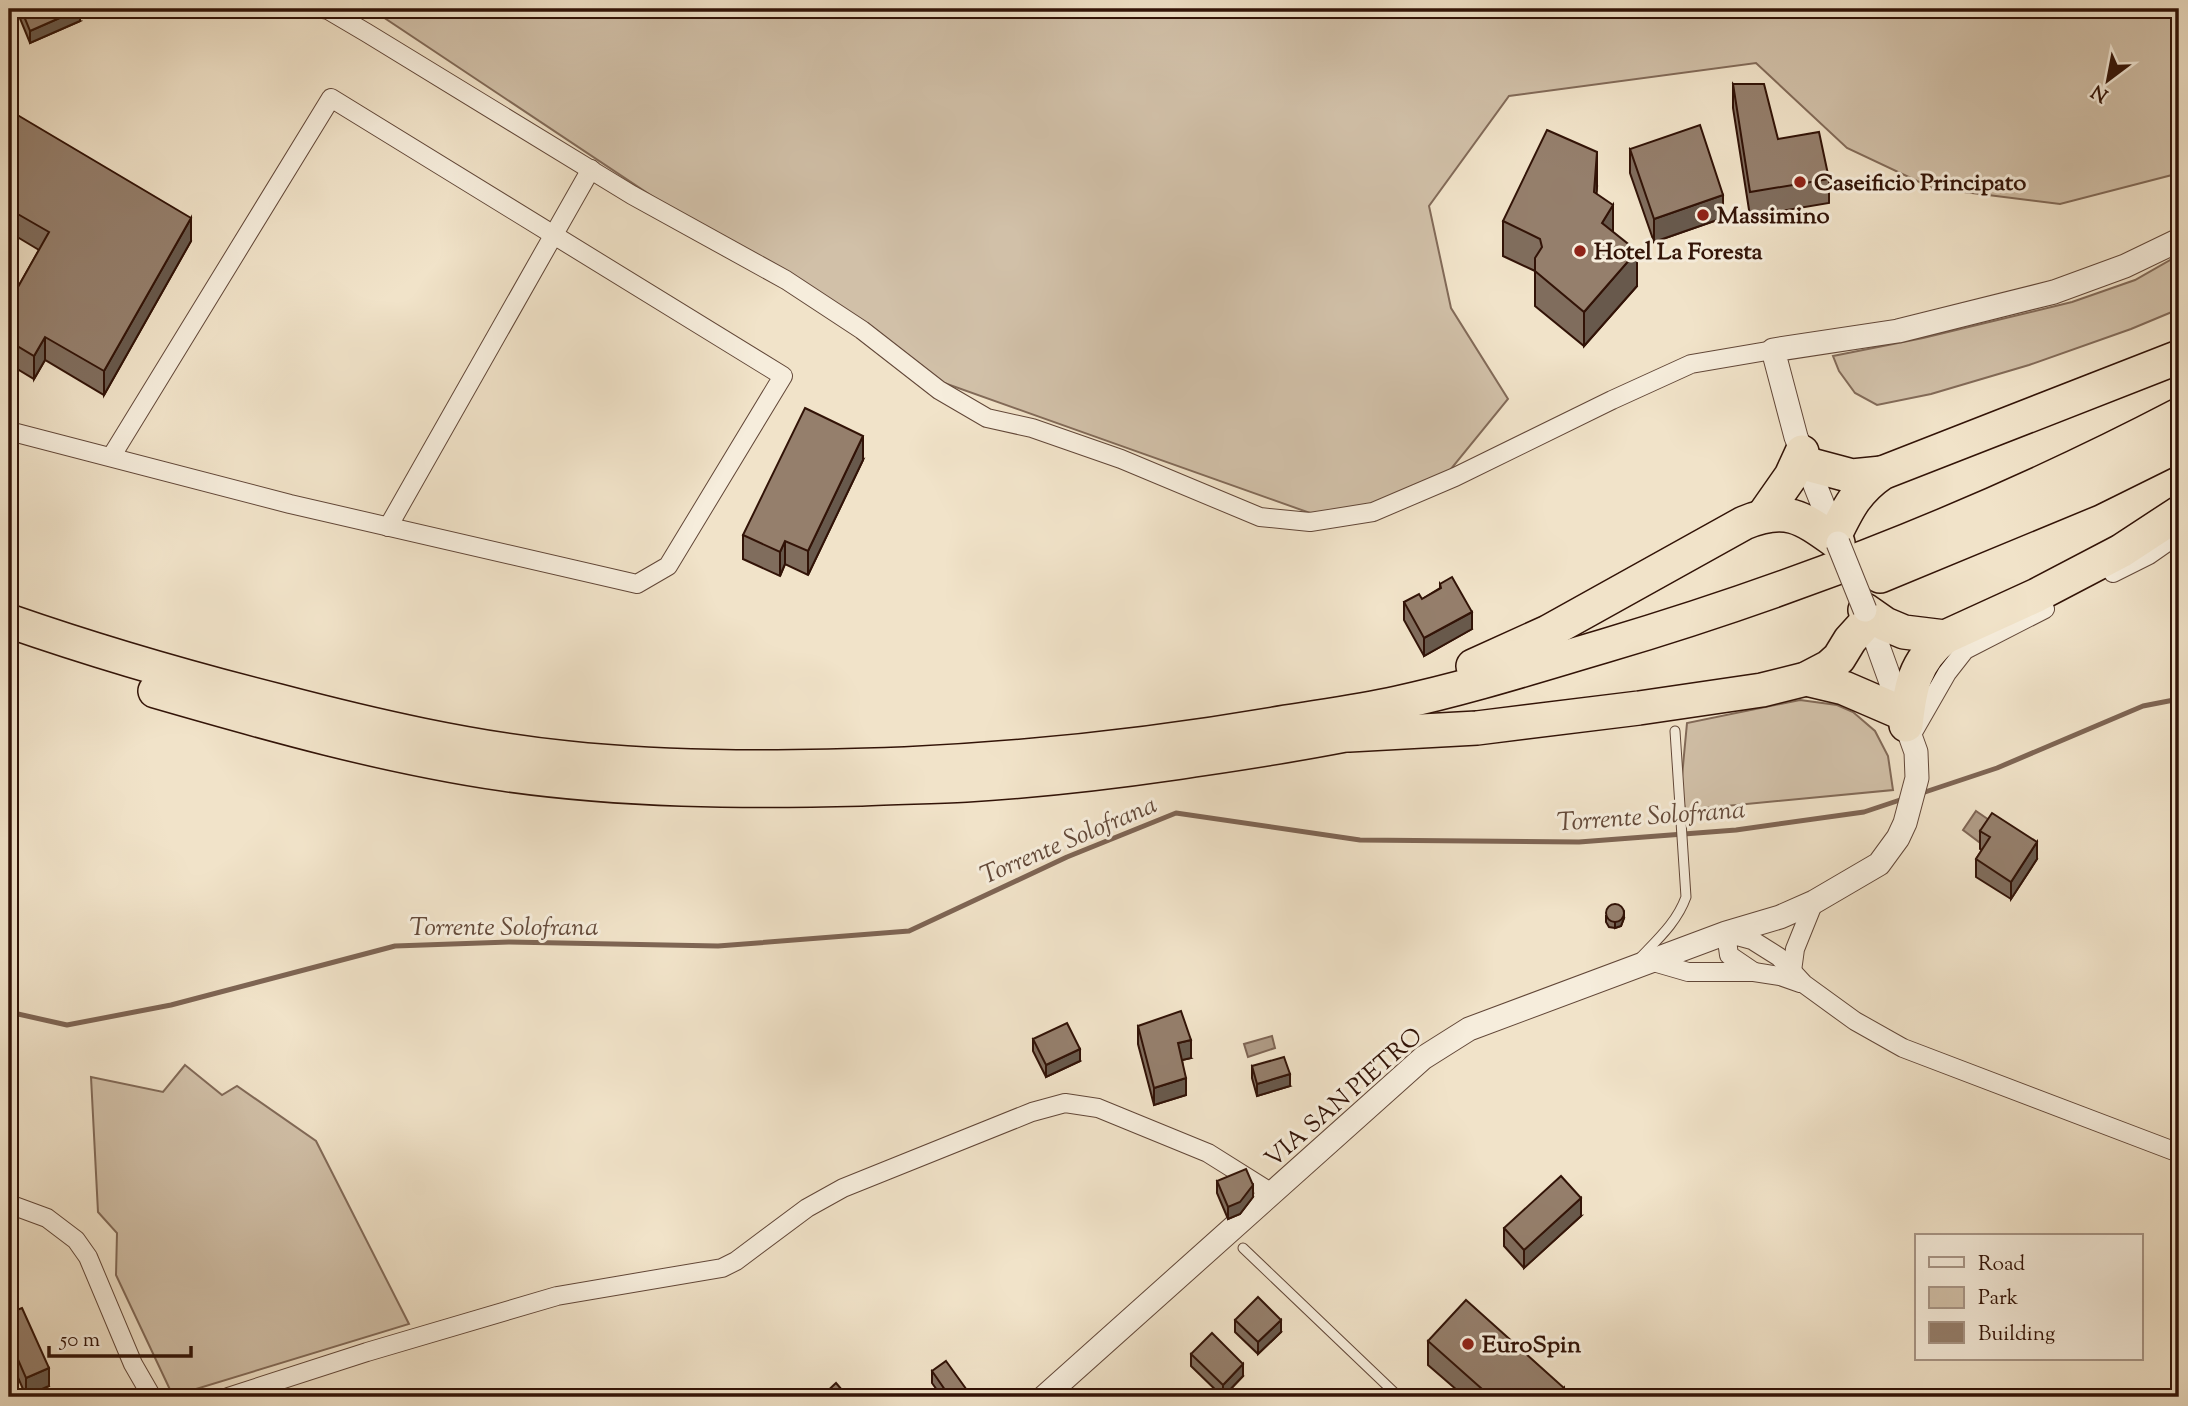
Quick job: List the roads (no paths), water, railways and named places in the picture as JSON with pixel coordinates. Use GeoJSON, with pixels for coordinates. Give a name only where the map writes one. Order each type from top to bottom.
{"type":"FeatureCollection","features":[{"type":"Feature","properties":{"kind":"highway"},"geometry":{"type":"LineString","coordinates":[[1763,516],[1805,458],[1852,476],[1882,472],[2179,357]]}},
{"type":"Feature","properties":{"kind":"highway"},"geometry":{"type":"LineString","coordinates":[[9,621],[162,670],[321,712],[461,743],[568,758],[673,765],[823,767],[982,760],[1128,746],[1399,703],[1541,665],[1682,623],[1827,573],[1970,515],[2102,455],[2179,415]]}},
{"type":"Feature","properties":{"kind":"highway"},"geometry":{"type":"LineString","coordinates":[[9,645],[179,698],[356,745],[503,774],[617,786],[733,790],[967,785],[1121,770],[1272,749],[1347,735],[1437,716],[1644,658],[1835,594],[2076,496],[2179,445]]}},
{"type":"Feature","properties":{"kind":"highway"},"geometry":{"type":"LineString","coordinates":[[1304,719],[1480,663],[1548,632],[1744,523],[1763,516],[1779,513],[1809,523],[1837,539],[1847,510],[1865,484],[1882,472]]}},
{"type":"Feature","properties":{"kind":"highway"},"geometry":{"type":"LineString","coordinates":[[1806,680],[1844,688],[1906,725],[1909,691],[1921,663],[1945,637],[2121,551],[2179,513]]}},
{"type":"Feature","properties":{"kind":"highway"},"geometry":{"type":"LineString","coordinates":[[1347,735],[1477,728],[1612,712],[1749,692],[1806,680],[1839,658],[1867,614],[1904,632],[1945,637]]}},
{"type":"Feature","properties":{"kind":"street"},"geometry":{"type":"LineString","coordinates":[[322,9],[367,33],[632,195],[786,280],[862,330],[939,390],[987,418],[1032,428],[1121,459],[1260,517],[1310,522],[1373,512],[1455,477],[1691,364],[1898,331],[2054,292],[2125,266],[2179,240]]}},
{"type":"Feature","properties":{"kind":"street"},"geometry":{"type":"LineString","coordinates":[[9,431],[290,504],[637,584],[668,566],[783,376],[331,98],[111,457]]}},
{"type":"Feature","properties":{"kind":"street"},"geometry":{"type":"LineString","coordinates":[[388,527],[592,169]]}},
{"type":"Feature","properties":{"kind":"street"},"geometry":{"type":"LineString","coordinates":[[1773,350],[1805,458],[1867,614],[1906,725]]}},
{"type":"Feature","properties":{"kind":"street"},"geometry":{"type":"LineString","coordinates":[[1906,725],[1965,650],[2149,555],[2179,534]]}},
{"type":"Feature","properties":{"kind":"street","name":"VIA SAN PIETRO"},"geometry":{"type":"LineString","coordinates":[[1044,1397],[1423,1058],[1468,1029],[1726,933],[1780,917],[1814,902],[1879,864],[1898,838],[1917,778],[1916,752],[1906,725]]}},
{"type":"Feature","properties":{"kind":"street"},"geometry":{"type":"LineString","coordinates":[[1798,977],[1796,949],[1814,902]]}},
{"type":"Feature","properties":{"kind":"street"},"geometry":{"type":"LineString","coordinates":[[1754,972],[1730,955],[1726,933],[1752,940],[1779,957],[1798,977],[1855,1021],[1903,1048],[2179,1153]]}},
{"type":"Feature","properties":{"kind":"street"},"geometry":{"type":"LineString","coordinates":[[1639,965],[1688,972],[1754,972],[1798,977]]}},
{"type":"Feature","properties":{"kind":"street"},"geometry":{"type":"LineString","coordinates":[[228,1397],[367,1352],[557,1296],[722,1268],[736,1261],[807,1208],[843,1188],[1032,1112],[1065,1102],[1098,1108],[1209,1153],[1272,1193]]}},
{"type":"Feature","properties":{"kind":"street"},"geometry":{"type":"LineString","coordinates":[[9,1204],[47,1218],[76,1240],[88,1257],[134,1364],[152,1397]]}},
{"type":"Feature","properties":{"kind":"lane"},"geometry":{"type":"LineString","coordinates":[[1639,965],[1674,922],[1686,897],[1675,731]]}},
{"type":"Feature","properties":{"kind":"lane"},"geometry":{"type":"LineString","coordinates":[[1243,1248],[1399,1397]]}},
{"type":"Feature","properties":{"kind":"waterway","name":"Torrente Solofrana"},"geometry":{"type":"LineString","coordinates":[[1919,794],[1997,768],[2143,706],[2179,699]]}},
{"type":"Feature","properties":{"kind":"waterway","name":"Torrente Solofrana"},"geometry":{"type":"LineString","coordinates":[[9,1012],[67,1025],[171,1005],[395,946],[509,942],[718,946],[909,931],[1067,857],[1176,813],[1360,840],[1579,842],[1736,830],[1864,812],[1906,798]]}},
{"type":"Feature","properties":{"kind":"place","name":"Caseificio Principato"},"geometry":{"type":"Point","coordinates":[1800,182]}},
{"type":"Feature","properties":{"kind":"place","name":"Massimino"},"geometry":{"type":"Point","coordinates":[1703,215]}},
{"type":"Feature","properties":{"kind":"place","name":"Hotel La Foresta"},"geometry":{"type":"Point","coordinates":[1580,251]}},
{"type":"Feature","properties":{"kind":"place","name":"EuroSpin"},"geometry":{"type":"Point","coordinates":[1468,1344]}}]}
